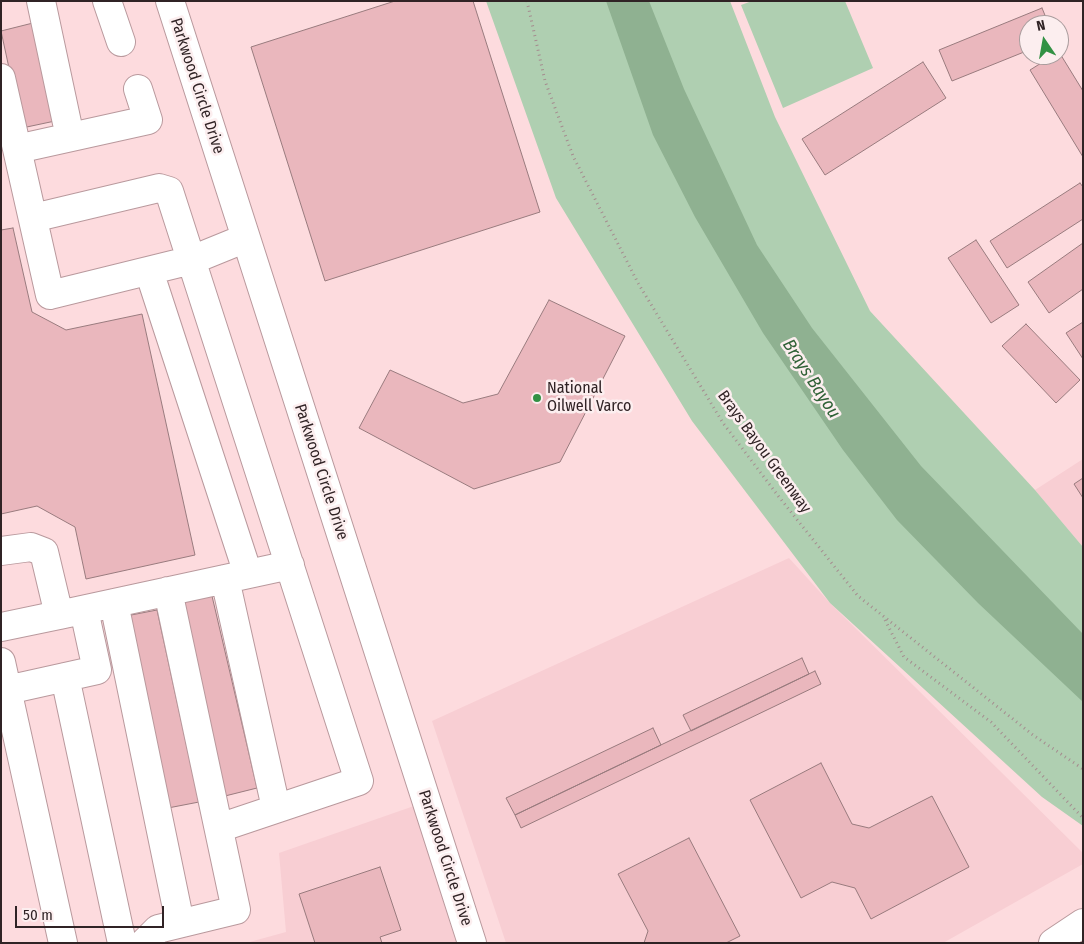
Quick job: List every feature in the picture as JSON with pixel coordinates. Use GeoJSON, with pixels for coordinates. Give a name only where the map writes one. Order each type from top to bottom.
{"type":"FeatureCollection","features":[{"type":"Feature","properties":{"kind":"street"},"geometry":{"type":"LineString","coordinates":[[41,1],[70,137]]}},
{"type":"Feature","properties":{"kind":"street"},"geometry":{"type":"LineString","coordinates":[[107,1],[121,42]]}},
{"type":"Feature","properties":{"kind":"street","name":"Parkwood Circle Drive"},"geometry":{"type":"LineString","coordinates":[[170,1],[472,943]]}},
{"type":"Feature","properties":{"kind":"street"},"geometry":{"type":"LineString","coordinates":[[1,78],[11,142],[13,185],[32,218],[50,296],[192,260],[246,238]]}},
{"type":"Feature","properties":{"kind":"street"},"geometry":{"type":"LineString","coordinates":[[11,142],[70,137],[148,120],[138,89]]}},
{"type":"Feature","properties":{"kind":"street"},"geometry":{"type":"LineString","coordinates":[[32,218],[159,188],[169,191],[358,781],[218,828]]}},
{"type":"Feature","properties":{"kind":"street"},"geometry":{"type":"LineString","coordinates":[[149,271],[236,576],[276,808]]}},
{"type":"Feature","properties":{"kind":"street"},"geometry":{"type":"LineString","coordinates":[[1,551],[31,547],[44,552],[97,670],[7,690]]}},
{"type":"Feature","properties":{"kind":"street"},"geometry":{"type":"LineString","coordinates":[[1,627],[290,565]]}},
{"type":"Feature","properties":{"kind":"street"},"geometry":{"type":"LineString","coordinates":[[144,943],[158,929],[236,910],[168,591]]}},
{"type":"Feature","properties":{"kind":"street"},"geometry":{"type":"LineString","coordinates":[[114,603],[180,923]]}},
{"type":"Feature","properties":{"kind":"street"},"geometry":{"type":"LineString","coordinates":[[1,662],[63,943]]}},
{"type":"Feature","properties":{"kind":"street"},"geometry":{"type":"LineString","coordinates":[[65,677],[122,943]]}},
{"type":"Feature","properties":{"kind":"street"},"geometry":{"type":"LineString","coordinates":[[1053,943],[1082,926]]}},
{"type":"Feature","properties":{"kind":"path","name":"Brays Bayou Greenway"},"geometry":{"type":"LineString","coordinates":[[527,1],[545,81],[573,156],[638,283],[723,423],[858,596],[1033,736],[1083,769]]}},
{"type":"Feature","properties":{"kind":"path"},"geometry":{"type":"LineString","coordinates":[[884,617],[904,657],[991,722],[1083,818]]}},
{"type":"Feature","properties":{"kind":"shaded area"},"geometry":{"type":"Polygon","coordinates":[[[486,1],[730,1],[775,117],[870,311],[1035,490],[1083,547],[1083,826],[1042,797],[830,603],[692,421],[556,198],[486,1]]]}},
{"type":"Feature","properties":{"kind":"shaded area"},"geometry":{"type":"Polygon","coordinates":[[[752,1],[845,1],[873,68],[783,108],[741,5],[752,1]]]}},
{"type":"Feature","properties":{"kind":"shaded area"},"geometry":{"type":"Polygon","coordinates":[[[1083,459],[1083,547],[1035,490],[1083,459]]]}},
{"type":"Feature","properties":{"kind":"shaded area"},"geometry":{"type":"Polygon","coordinates":[[[789,558],[830,603],[1083,853],[1083,864],[943,943],[506,943],[432,721],[789,558]]]}},
{"type":"Feature","properties":{"kind":"shaded area"},"geometry":{"type":"Polygon","coordinates":[[[414,806],[456,943],[246,943],[286,932],[279,853],[414,806]]]}},
{"type":"Feature","properties":{"kind":"water","name":"Brays Bayou"},"geometry":{"type":"Polygon","coordinates":[[[606,1],[649,1],[684,89],[757,245],[812,328],[921,466],[1083,634],[1083,702],[978,603],[897,520],[843,450],[763,333],[695,217],[653,135],[606,1]]]}},
{"type":"Feature","properties":{"kind":"building"},"geometry":{"type":"Polygon","coordinates":[[[395,1],[473,1],[540,212],[325,281],[251,47],[395,1]]]}},
{"type":"Feature","properties":{"kind":"building"},"geometry":{"type":"Polygon","coordinates":[[[1042,8],[1045,15],[1025,15],[1042,8]]]}},
{"type":"Feature","properties":{"kind":"building"},"geometry":{"type":"Polygon","coordinates":[[[1019,17],[1019,54],[952,81],[939,50],[1019,17]]]}},
{"type":"Feature","properties":{"kind":"building"},"geometry":{"type":"Polygon","coordinates":[[[33,23],[55,121],[22,128],[1,31],[33,23]]]}},
{"type":"Feature","properties":{"kind":"building"},"geometry":{"type":"Polygon","coordinates":[[[923,62],[946,98],[825,175],[802,139],[923,62]]]}},
{"type":"Feature","properties":{"kind":"building"},"geometry":{"type":"Polygon","coordinates":[[[1038,65],[1067,65],[1083,91],[1083,157],[1030,70],[1038,65]]]}},
{"type":"Feature","properties":{"kind":"building"},"geometry":{"type":"Polygon","coordinates":[[[1080,183],[1083,187],[1083,219],[1007,268],[990,241],[1080,183]]]}},
{"type":"Feature","properties":{"kind":"building"},"geometry":{"type":"Polygon","coordinates":[[[13,228],[32,312],[66,330],[142,314],[195,555],[86,579],[75,527],[37,506],[1,514],[1,230],[13,228]]]}},
{"type":"Feature","properties":{"kind":"building"},"geometry":{"type":"Polygon","coordinates":[[[976,240],[1019,305],[991,323],[948,258],[976,240]]]}},
{"type":"Feature","properties":{"kind":"building"},"geometry":{"type":"Polygon","coordinates":[[[1083,243],[1083,289],[1049,313],[1028,282],[1083,243]]]}},
{"type":"Feature","properties":{"kind":"building","name":"National Oilwell Varco"},"geometry":{"type":"Polygon","coordinates":[[[549,300],[625,336],[560,462],[474,489],[359,428],[390,370],[463,403],[498,394],[549,300]]]}},
{"type":"Feature","properties":{"kind":"building"},"geometry":{"type":"Polygon","coordinates":[[[1083,322],[1083,359],[1066,333],[1083,322]]]}},
{"type":"Feature","properties":{"kind":"building"},"geometry":{"type":"Polygon","coordinates":[[[1026,324],[1080,380],[1056,403],[1002,346],[1026,324]]]}},
{"type":"Feature","properties":{"kind":"building"},"geometry":{"type":"Polygon","coordinates":[[[1083,478],[1083,498],[1074,484],[1083,478]]]}},
{"type":"Feature","properties":{"kind":"building"},"geometry":{"type":"Polygon","coordinates":[[[212,596],[257,788],[225,796],[180,603],[212,596]]]}},
{"type":"Feature","properties":{"kind":"building"},"geometry":{"type":"Polygon","coordinates":[[[157,610],[199,802],[168,808],[126,616],[157,610]]]}},
{"type":"Feature","properties":{"kind":"building"},"geometry":{"type":"Polygon","coordinates":[[[802,658],[809,674],[691,731],[683,715],[802,658]]]}},
{"type":"Feature","properties":{"kind":"building"},"geometry":{"type":"Polygon","coordinates":[[[815,671],[821,684],[521,828],[515,815],[815,671]]]}},
{"type":"Feature","properties":{"kind":"building"},"geometry":{"type":"Polygon","coordinates":[[[653,728],[661,745],[515,815],[506,798],[653,728]]]}},
{"type":"Feature","properties":{"kind":"building"},"geometry":{"type":"Polygon","coordinates":[[[821,763],[852,824],[869,828],[932,796],[969,867],[871,919],[855,888],[832,882],[801,898],[750,800],[821,763]]]}},
{"type":"Feature","properties":{"kind":"building"},"geometry":{"type":"Polygon","coordinates":[[[689,838],[740,936],[726,943],[644,943],[648,931],[618,874],[689,838]]]}},
{"type":"Feature","properties":{"kind":"building"},"geometry":{"type":"Polygon","coordinates":[[[380,867],[401,930],[380,937],[382,943],[315,943],[299,894],[380,867]]]}},
{"type":"Feature","properties":{"kind":"place","name":"National Oilwell Varco"},"geometry":{"type":"Point","coordinates":[537,398]}}]}
